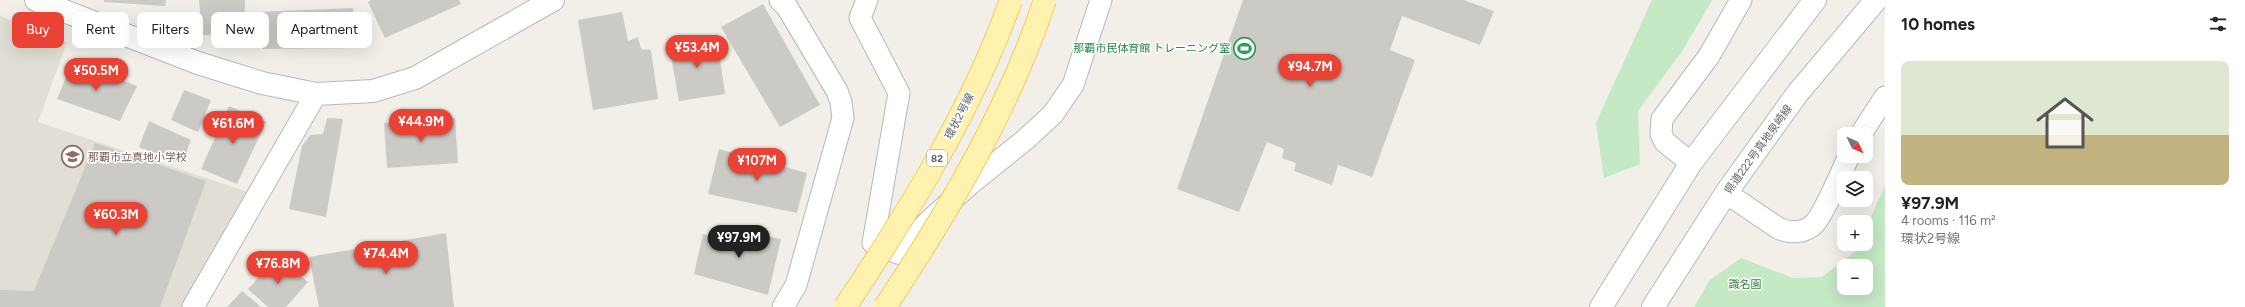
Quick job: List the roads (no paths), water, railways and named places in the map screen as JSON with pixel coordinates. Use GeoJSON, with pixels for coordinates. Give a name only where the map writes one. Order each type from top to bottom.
{"type":"FeatureCollection","features":[{"type":"Feature","properties":{"kind":"main road"},"geometry":{"type":"LineString","coordinates":[[36,0],[198,63],[262,83],[316,94],[373,91],[415,78],[553,0]]}},
{"type":"Feature","properties":{"kind":"main road","name":"環状2号線"},"geometry":{"type":"LineString","coordinates":[[845,307],[899,224],[944,145],[980,73],[1010,0]]}},
{"type":"Feature","properties":{"kind":"main road"},"geometry":{"type":"LineString","coordinates":[[885,307],[931,235],[968,170],[1019,66],[1045,0]]}},
{"type":"Feature","properties":{"kind":"main road"},"geometry":{"type":"LineString","coordinates":[[1602,307],[1691,163],[1815,0]]}},
{"type":"Feature","properties":{"kind":"main road","name":"県道222号真地泉崎線"},"geometry":{"type":"LineString","coordinates":[[1653,307],[1726,193],[1797,94],[1876,0]]}},
{"type":"Feature","properties":{"kind":"street"},"geometry":{"type":"LineString","coordinates":[[780,0],[787,7],[837,91],[841,102],[843,118],[796,285],[783,307]]}},
{"type":"Feature","properties":{"kind":"street"},"geometry":{"type":"LineString","coordinates":[[867,0],[860,18],[899,93],[873,243],[898,254],[929,222],[969,185],[1026,139],[1053,114],[1073,85],[1101,0]]}},
{"type":"Feature","properties":{"kind":"street"},"geometry":{"type":"LineString","coordinates":[[1691,163],[1665,142],[1661,134],[1662,119],[1709,56],[1741,0]]}},
{"type":"Feature","properties":{"kind":"street"},"geometry":{"type":"LineString","coordinates":[[193,307],[316,94]]}},
{"type":"Feature","properties":{"kind":"street"},"geometry":{"type":"LineString","coordinates":[[1866,127],[1885,97]]}},
{"type":"Feature","properties":{"kind":"street"},"geometry":{"type":"LineString","coordinates":[[1726,193],[1778,228],[1787,232],[1797,232],[1815,223],[1845,163]]}},
{"type":"Feature","properties":{"kind":"place","name":"那覇市民体育館 トレーニング室"},"geometry":{"type":"Point","coordinates":[1245,48]}},
{"type":"Feature","properties":{"kind":"place","name":"那覇市立真地小学校"},"geometry":{"type":"Point","coordinates":[72,157]}},
{"type":"Feature","properties":{"kind":"park label","name":"識名園"},"geometry":{"type":"Point","coordinates":[1745,284]}}]}
